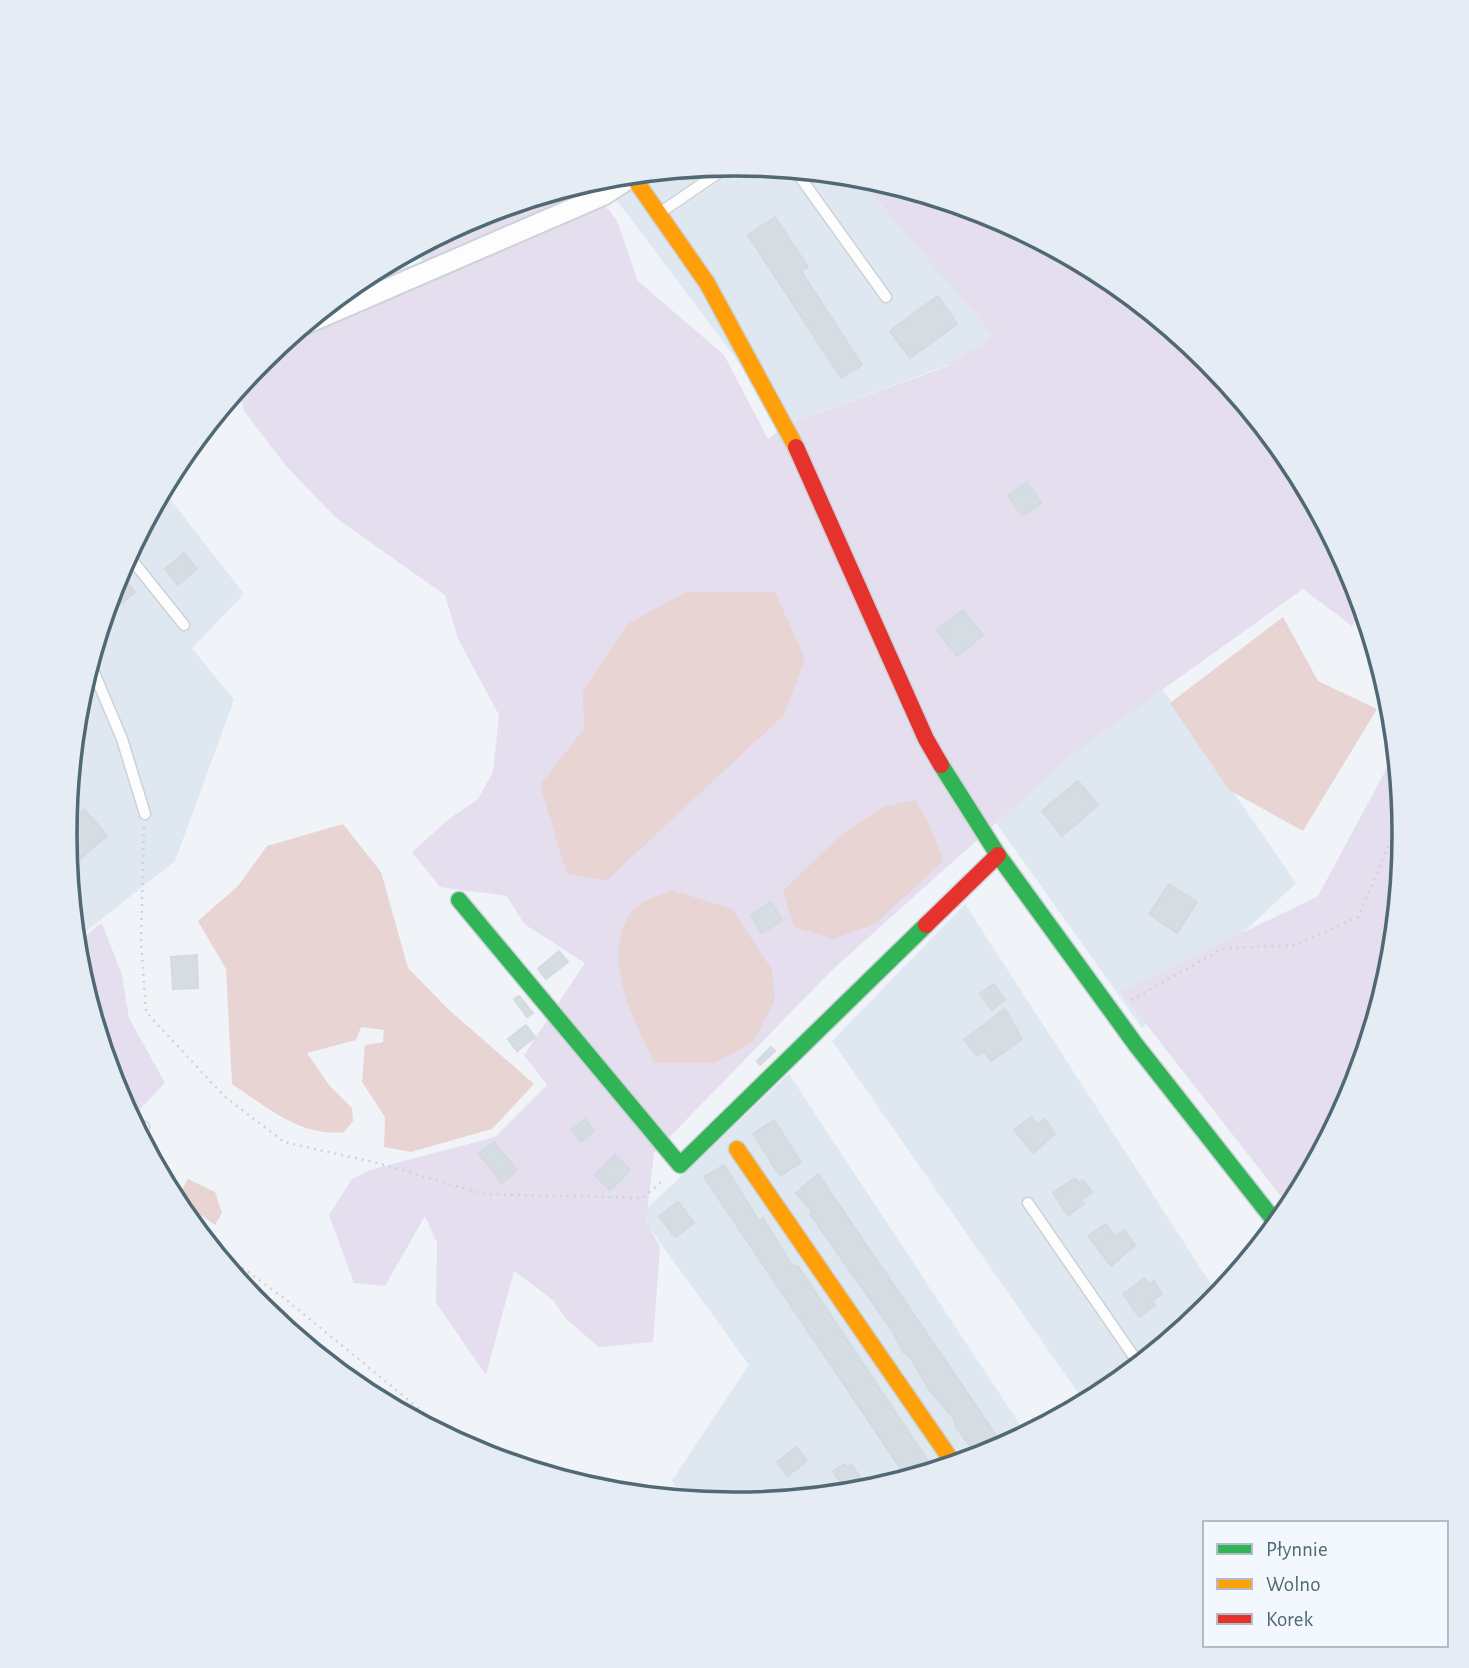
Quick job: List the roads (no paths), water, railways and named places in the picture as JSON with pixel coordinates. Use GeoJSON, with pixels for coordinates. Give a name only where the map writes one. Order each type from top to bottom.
{"type":"FeatureCollection","features":[{"type":"Feature","properties":{"kind":"street"},"geometry":{"type":"LineString","coordinates":[[639,184],[661,212],[707,283],[795,441],[926,739],[998,855],[1136,1045],[1270,1215]]}},
{"type":"Feature","properties":{"kind":"street"},"geometry":{"type":"LineString","coordinates":[[334,312],[604,195],[614,188]]}},
{"type":"Feature","properties":{"kind":"street"},"geometry":{"type":"LineString","coordinates":[[459,900],[680,1165],[998,855]]}},
{"type":"Feature","properties":{"kind":"street"},"geometry":{"type":"LineString","coordinates":[[737,1149],[948,1456]]}},
{"type":"Feature","properties":{"kind":"lane"},"geometry":{"type":"LineString","coordinates":[[661,212],[712,177]]}},
{"type":"Feature","properties":{"kind":"lane"},"geometry":{"type":"LineString","coordinates":[[802,180],[886,297]]}},
{"type":"Feature","properties":{"kind":"lane"},"geometry":{"type":"LineString","coordinates":[[135,564],[184,625]]}},
{"type":"Feature","properties":{"kind":"lane"},"geometry":{"type":"LineString","coordinates":[[96,678],[122,739],[145,814]]}},
{"type":"Feature","properties":{"kind":"lane"},"geometry":{"type":"LineString","coordinates":[[1028,1203],[1134,1357]]}}]}
